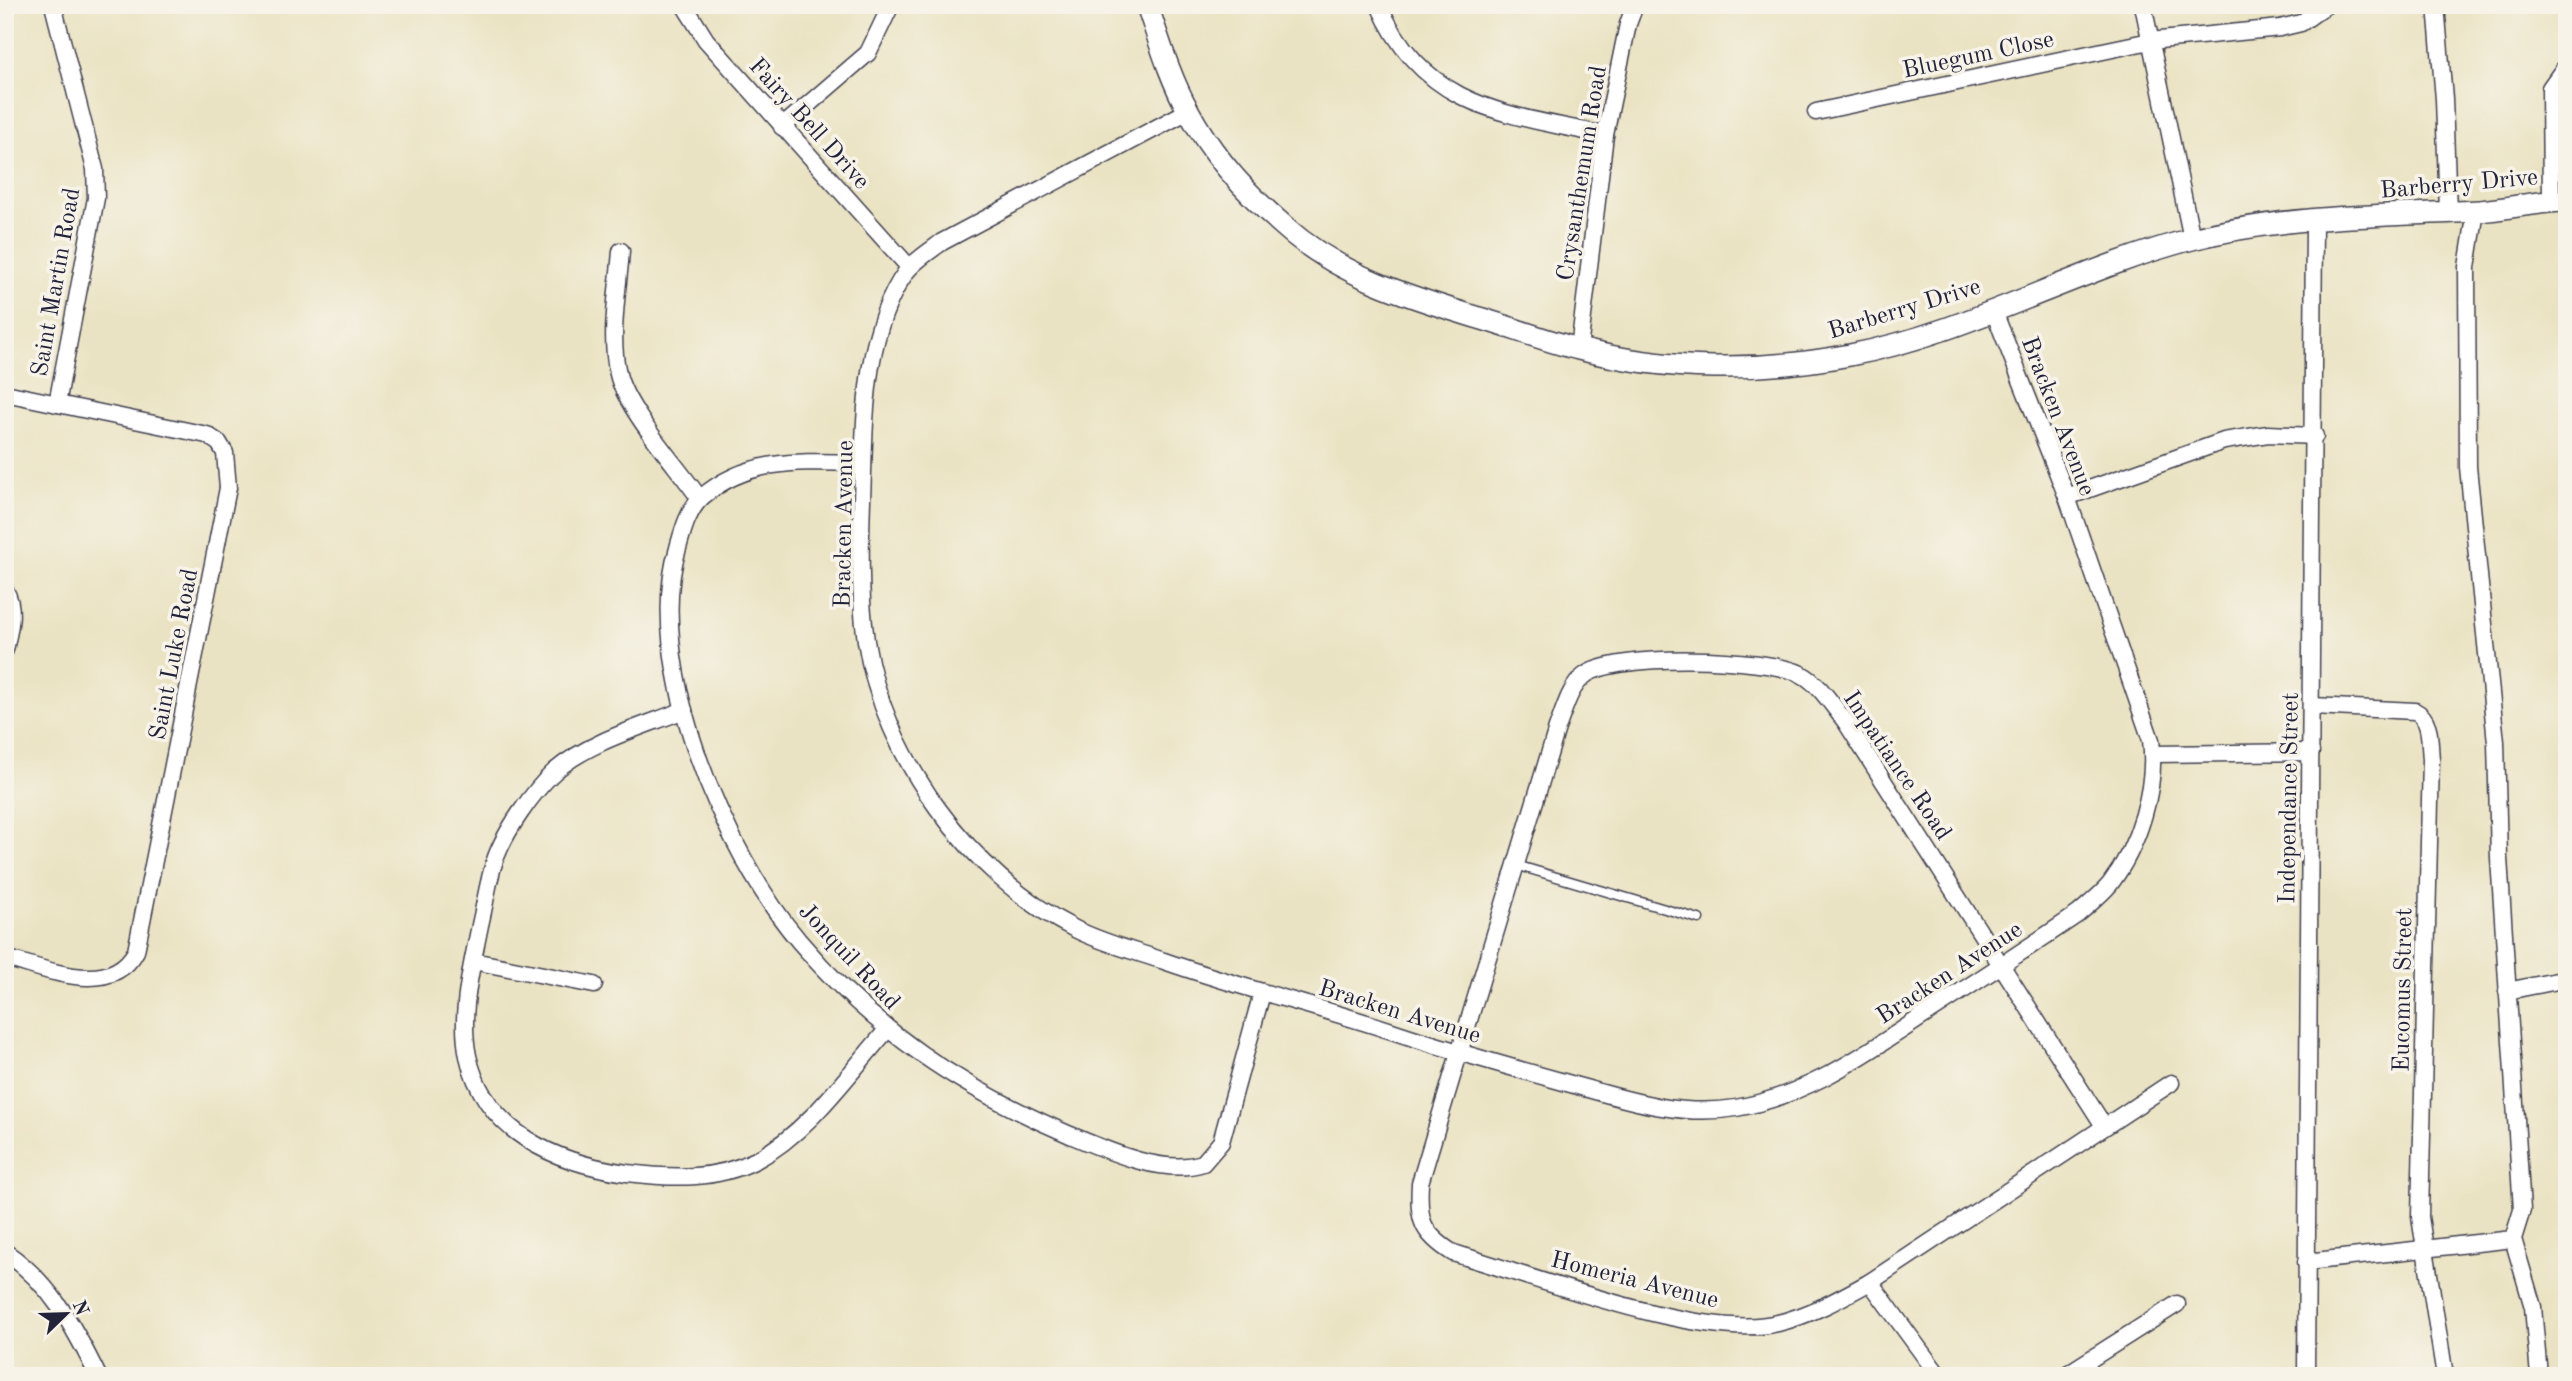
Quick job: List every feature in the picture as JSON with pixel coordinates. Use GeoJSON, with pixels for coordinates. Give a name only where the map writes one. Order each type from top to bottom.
{"type":"FeatureCollection","features":[{"type":"Feature","properties":{"kind":"street","name":"Saint Martin Road"},"geometry":{"type":"LineString","coordinates":[[53,5],[95,169],[96,198],[57,404]]}},
{"type":"Feature","properties":{"kind":"street","name":"Fairy Bell Drive"},"geometry":{"type":"LineString","coordinates":[[684,5],[706,40],[909,267]]}},
{"type":"Feature","properties":{"kind":"street"},"geometry":{"type":"LineString","coordinates":[[782,127],[868,53],[891,5]]}},
{"type":"Feature","properties":{"kind":"street","name":"Barberry Drive"},"geometry":{"type":"LineString","coordinates":[[1147,5],[1188,111],[1219,156],[1251,195],[1287,230],[1327,258],[1354,274],[1402,294],[1578,349],[1662,364],[1778,366],[1854,355],[1928,334],[2192,239],[2243,228],[2314,220],[2476,211],[2559,201]]}},
{"type":"Feature","properties":{"kind":"street"},"geometry":{"type":"LineString","coordinates":[[1379,5],[1407,55],[1427,76],[1462,97],[1493,111],[1605,135]]}},
{"type":"Feature","properties":{"kind":"street","name":"Crysanthemum Road"},"geometry":{"type":"LineString","coordinates":[[1578,349],[1605,135],[1628,24],[1635,5]]}},
{"type":"Feature","properties":{"kind":"street"},"geometry":{"type":"LineString","coordinates":[[2143,5],[2192,239]]}},
{"type":"Feature","properties":{"kind":"street","name":"Bluegum Close"},"geometry":{"type":"LineString","coordinates":[[1816,112],[2150,41],[2280,28],[2301,23],[2326,5]]}},
{"type":"Feature","properties":{"kind":"street"},"geometry":{"type":"LineString","coordinates":[[2436,5],[2444,99],[2448,212]]}},
{"type":"Feature","properties":{"kind":"street"},"geometry":{"type":"LineString","coordinates":[[2559,201],[2550,88],[2567,64]]}},
{"type":"Feature","properties":{"kind":"street","name":"Bracken Avenue"},"geometry":{"type":"LineString","coordinates":[[1188,111],[942,242],[909,267],[894,293],[874,344],[863,463],[860,578],[867,643],[876,684],[895,732],[919,779],[951,825],[997,873],[1034,903],[1073,928],[1105,942],[1262,993],[1460,1053],[1671,1110],[1733,1108],[1771,1100],[1827,1078],[2078,914],[2109,886],[2122,866],[2147,807],[2153,754],[2132,683],[2067,497],[1993,309]]}},
{"type":"Feature","properties":{"kind":"street"},"geometry":{"type":"LineString","coordinates":[[2476,211],[2467,267],[2468,467],[2496,742],[2507,991],[2522,1210],[2513,1239],[2533,1307],[2539,1376]]}},
{"type":"Feature","properties":{"kind":"street","name":"Independance Street"},"geometry":{"type":"LineString","coordinates":[[2306,1376],[2315,436],[2314,220]]}},
{"type":"Feature","properties":{"kind":"street"},"geometry":{"type":"LineString","coordinates":[[621,251],[614,323],[618,377],[627,397],[700,499]]}},
{"type":"Feature","properties":{"kind":"street","name":"Saint Luke Road"},"geometry":{"type":"LineString","coordinates":[[5,393],[207,435],[219,443],[225,453],[228,488],[136,951],[122,968],[103,978],[83,977],[5,958]]}},
{"type":"Feature","properties":{"kind":"street"},"geometry":{"type":"LineString","coordinates":[[2067,497],[2224,441],[2268,434],[2315,436]]}},
{"type":"Feature","properties":{"kind":"street","name":"Jonquil Road"},"geometry":{"type":"LineString","coordinates":[[863,463],[783,462],[753,467],[700,499],[685,523],[671,568],[669,627],[684,710],[703,771],[747,867],[797,940],[887,1030],[913,1051],[1003,1106],[1100,1146],[1175,1167],[1203,1163],[1221,1142],[1262,993]]}},
{"type":"Feature","properties":{"kind":"street"},"geometry":{"type":"LineString","coordinates":[[5,590],[11,602],[12,617],[5,650]]}},
{"type":"Feature","properties":{"kind":"street","name":"Impatiance Road"},"geometry":{"type":"LineString","coordinates":[[1460,1053],[1557,728],[1572,690],[1583,676],[1601,667],[1630,662],[1773,663],[1802,674],[1815,685],[1845,721],[2104,1126]]}},
{"type":"Feature","properties":{"kind":"street","name":"Eucomus Street"},"geometry":{"type":"LineString","coordinates":[[2312,706],[2415,712],[2420,714],[2428,728],[2431,759],[2420,1217],[2422,1248],[2445,1376]]}},
{"type":"Feature","properties":{"kind":"street"},"geometry":{"type":"LineString","coordinates":[[684,710],[587,750],[556,770],[530,798],[494,861],[466,1000],[468,1054],[482,1090],[506,1122],[537,1148],[567,1161],[595,1168],[666,1178],[686,1177],[725,1171],[755,1161],[796,1131],[887,1030]]}},
{"type":"Feature","properties":{"kind":"street"},"geometry":{"type":"LineString","coordinates":[[2153,754],[2311,752]]}},
{"type":"Feature","properties":{"kind":"street"},"geometry":{"type":"LineString","coordinates":[[472,961],[594,985]]}},
{"type":"Feature","properties":{"kind":"street"},"geometry":{"type":"LineString","coordinates":[[2507,991],[2567,979]]}},
{"type":"Feature","properties":{"kind":"street","name":"Homeria Avenue"},"geometry":{"type":"LineString","coordinates":[[1460,1053],[1420,1184],[1419,1213],[1433,1241],[1454,1253],[1646,1310],[1736,1328],[1777,1323],[1826,1306],[1870,1282],[2171,1083]]}},
{"type":"Feature","properties":{"kind":"street"},"geometry":{"type":"LineString","coordinates":[[2306,1262],[2513,1239]]}},
{"type":"Feature","properties":{"kind":"street"},"geometry":{"type":"LineString","coordinates":[[5,1252],[51,1292],[76,1332],[98,1376]]}},
{"type":"Feature","properties":{"kind":"street"},"geometry":{"type":"LineString","coordinates":[[1870,1282],[1939,1376]]}},
{"type":"Feature","properties":{"kind":"street"},"geometry":{"type":"LineString","coordinates":[[2064,1376],[2177,1304]]}},
{"type":"Feature","properties":{"kind":"lane"},"geometry":{"type":"LineString","coordinates":[[1516,865],[1699,919]]}}]}
